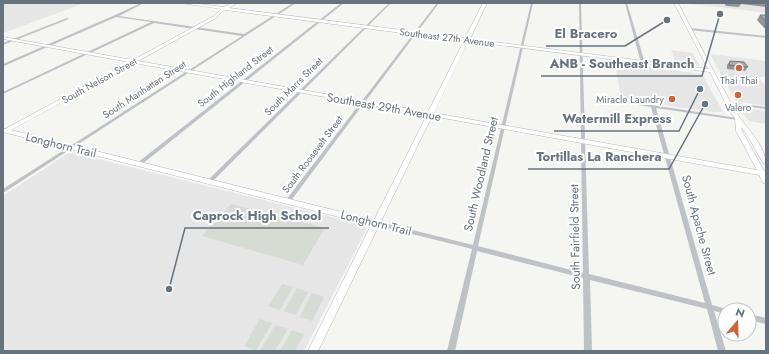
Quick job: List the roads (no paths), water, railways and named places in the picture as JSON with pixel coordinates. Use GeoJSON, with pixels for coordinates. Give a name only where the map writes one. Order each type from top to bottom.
{"type":"FeatureCollection","features":[{"type":"Feature","properties":{"kind":"street"},"geometry":{"type":"LineString","coordinates":[[3,65],[143,3]]}},
{"type":"Feature","properties":{"kind":"street","name":"Southeast 27th Avenue"},"geometry":{"type":"LineString","coordinates":[[183,3],[711,71]]}},
{"type":"Feature","properties":{"kind":"street","name":"South Nelson Street"},"geometry":{"type":"LineString","coordinates":[[4,131],[215,17],[225,8],[235,3]]}},
{"type":"Feature","properties":{"kind":"street","name":"South Manhattan Street"},"geometry":{"type":"LineString","coordinates":[[3,191],[243,35],[295,3]]}},
{"type":"Feature","properties":{"kind":"street","name":"South Highland Street"},"geometry":{"type":"LineString","coordinates":[[139,164],[343,3]]}},
{"type":"Feature","properties":{"kind":"street","name":"South Marrs Street"},"geometry":{"type":"LineString","coordinates":[[209,182],[390,3]]}},
{"type":"Feature","properties":{"kind":"street","name":"South Roosevelt Street"},"geometry":{"type":"LineString","coordinates":[[288,201],[438,3]]}},
{"type":"Feature","properties":{"kind":"street"},"geometry":{"type":"LineString","coordinates":[[313,351],[485,3]]}},
{"type":"Feature","properties":{"kind":"street","name":"South Woodland Street"},"geometry":{"type":"LineString","coordinates":[[451,351],[532,3]]}},
{"type":"Feature","properties":{"kind":"street","name":"South Fairfield Street"},"geometry":{"type":"LineString","coordinates":[[580,3],[588,351]]}},
{"type":"Feature","properties":{"kind":"street"},"geometry":{"type":"LineString","coordinates":[[626,3],[643,62]]}},
{"type":"Feature","properties":{"kind":"street"},"geometry":{"type":"LineString","coordinates":[[676,3],[728,103],[737,119],[749,133],[766,163]]}},
{"type":"Feature","properties":{"kind":"street"},"geometry":{"type":"LineString","coordinates":[[116,16],[243,35]]}},
{"type":"Feature","properties":{"kind":"street"},"geometry":{"type":"LineString","coordinates":[[3,44],[68,19]]}},
{"type":"Feature","properties":{"kind":"street"},"geometry":{"type":"LineString","coordinates":[[3,93],[153,22]]}},
{"type":"Feature","properties":{"kind":"street"},"geometry":{"type":"LineString","coordinates":[[690,29],[766,38]]}},
{"type":"Feature","properties":{"kind":"street","name":"Southeast 29th Avenue"},"geometry":{"type":"LineString","coordinates":[[3,38],[45,47],[764,174]]}},
{"type":"Feature","properties":{"kind":"street"},"geometry":{"type":"LineString","coordinates":[[687,68],[700,72],[716,81]]}},
{"type":"Feature","properties":{"kind":"street"},"geometry":{"type":"LineString","coordinates":[[619,101],[737,119]]}},
{"type":"Feature","properties":{"kind":"street"},"geometry":{"type":"LineString","coordinates":[[728,103],[766,108]]}},
{"type":"Feature","properties":{"kind":"street","name":"South Apache Street"},"geometry":{"type":"LineString","coordinates":[[653,106],[722,351]]}},
{"type":"Feature","properties":{"kind":"street"},"geometry":{"type":"LineString","coordinates":[[737,119],[739,131],[764,174],[766,181]]}},
{"type":"Feature","properties":{"kind":"street","name":"Longhorn Trail"},"geometry":{"type":"LineString","coordinates":[[4,131],[717,309]]}},
{"type":"Feature","properties":{"kind":"place","name":"ANB - Southeast Branch"},"geometry":{"type":"Point","coordinates":[720,14]}},
{"type":"Feature","properties":{"kind":"place","name":"El Bracero"},"geometry":{"type":"Point","coordinates":[667,20]}},
{"type":"Feature","properties":{"kind":"place","name":"Thai Thai"},"geometry":{"type":"Point","coordinates":[739,68]}},
{"type":"Feature","properties":{"kind":"place","name":"Watermill Express"},"geometry":{"type":"Point","coordinates":[700,89]}},
{"type":"Feature","properties":{"kind":"place","name":"Valero"},"geometry":{"type":"Point","coordinates":[738,95]}},
{"type":"Feature","properties":{"kind":"place","name":"Miracle Laundry"},"geometry":{"type":"Point","coordinates":[672,99]}},
{"type":"Feature","properties":{"kind":"place","name":"Tortillas La Ranchera"},"geometry":{"type":"Point","coordinates":[705,104]}},
{"type":"Feature","properties":{"kind":"place","name":"Caprock High School"},"geometry":{"type":"Point","coordinates":[169,289]}}]}
